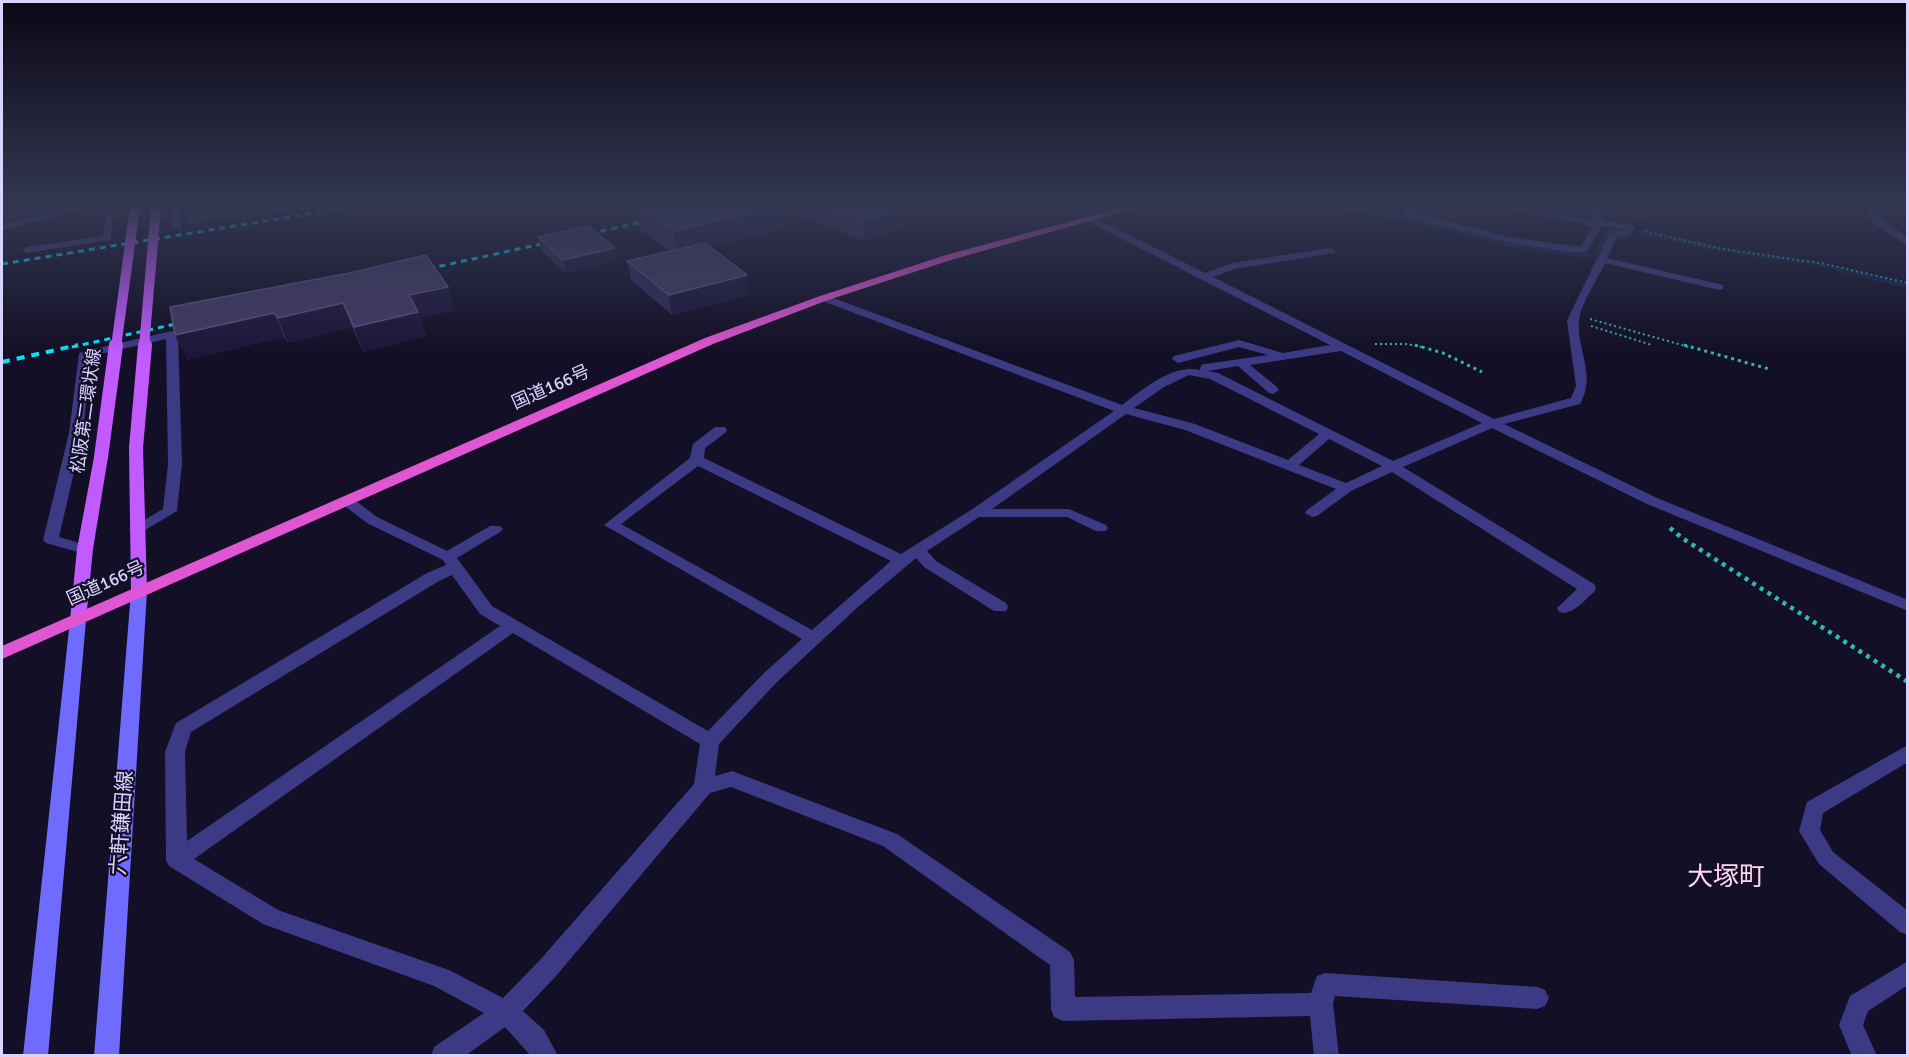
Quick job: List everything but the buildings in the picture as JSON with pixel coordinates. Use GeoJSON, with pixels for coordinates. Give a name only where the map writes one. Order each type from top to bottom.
{"type":"FeatureCollection","features":[{"type":"Feature","properties":{"kind":"highway","name":"国道166号"},"geometry":{"type":"LineString","coordinates":[[2,653],[710,341],[824,298],[952,256]]}},
{"type":"Feature","properties":{"kind":"main road","name":"松阪第二環状線"},"geometry":{"type":"LineString","coordinates":[[78,620],[85,549],[101,457],[128,256]]}},
{"type":"Feature","properties":{"kind":"main road"},"geometry":{"type":"LineString","coordinates":[[139,591],[136,448],[152,256]]}},
{"type":"Feature","properties":{"kind":"main road","name":"六軒鎌田線"},"geometry":{"type":"LineString","coordinates":[[106,1056],[139,591]]}},
{"type":"Feature","properties":{"kind":"main road"},"geometry":{"type":"LineString","coordinates":[[35,1056],[78,620]]}},
{"type":"Feature","properties":{"kind":"street"},"geometry":{"type":"LineString","coordinates":[[1163,256],[1492,423],[1652,501],[1908,606]]}},
{"type":"Feature","properties":{"kind":"street"},"geometry":{"type":"LineString","coordinates":[[1204,277],[1232,266],[1296,256]]}},
{"type":"Feature","properties":{"kind":"street"},"geometry":{"type":"LineString","coordinates":[[1312,513],[1346,488],[1492,423],[1541,407],[1576,401],[1582,386],[1574,317],[1605,256]]}},
{"type":"Feature","properties":{"kind":"street"},"geometry":{"type":"LineString","coordinates":[[1603,260],[1719,287]]}},
{"type":"Feature","properties":{"kind":"street"},"geometry":{"type":"LineString","coordinates":[[824,298],[1121,409],[1190,427],[1346,488]]}},
{"type":"Feature","properties":{"kind":"street"},"geometry":{"type":"LineString","coordinates":[[85,549],[51,540],[76,433],[85,354],[172,334],[175,464],[170,511],[137,529]]}},
{"type":"Feature","properties":{"kind":"street"},"geometry":{"type":"LineString","coordinates":[[1178,359],[1239,343],[1283,356]]}},
{"type":"Feature","properties":{"kind":"street"},"geometry":{"type":"LineString","coordinates":[[1205,368],[1342,347]]}},
{"type":"Feature","properties":{"kind":"street"},"geometry":{"type":"LineString","coordinates":[[1240,362],[1273,390]]}},
{"type":"Feature","properties":{"kind":"street"},"geometry":{"type":"LineString","coordinates":[[443,1056],[506,1012],[548,968],[703,787],[710,741],[770,678],[902,560],[975,513],[1121,409],[1160,384],[1188,371],[1214,376],[1394,467],[1588,588],[1565,608]]}},
{"type":"Feature","properties":{"kind":"street"},"geometry":{"type":"LineString","coordinates":[[720,430],[698,447],[697,460],[611,525],[814,638]]}},
{"type":"Feature","properties":{"kind":"street"},"geometry":{"type":"LineString","coordinates":[[1291,465],[1328,434]]}},
{"type":"Feature","properties":{"kind":"street"},"geometry":{"type":"LineString","coordinates":[[697,460],[902,560]]}},
{"type":"Feature","properties":{"kind":"street"},"geometry":{"type":"LineString","coordinates":[[347,501],[372,520],[452,562],[486,610],[710,741]]}},
{"type":"Feature","properties":{"kind":"street"},"geometry":{"type":"LineString","coordinates":[[975,513],[1069,513],[1101,528]]}},
{"type":"Feature","properties":{"kind":"street"},"geometry":{"type":"LineString","coordinates":[[177,860],[175,752],[183,728],[433,577],[495,529]]}},
{"type":"Feature","properties":{"kind":"street"},"geometry":{"type":"LineString","coordinates":[[918,550],[930,564],[1000,607]]}},
{"type":"Feature","properties":{"kind":"street"},"geometry":{"type":"LineString","coordinates":[[177,860],[512,626]]}},
{"type":"Feature","properties":{"kind":"street"},"geometry":{"type":"LineString","coordinates":[[1908,752],[1814,807],[1809,831],[1826,858],[1908,925]]}},
{"type":"Feature","properties":{"kind":"street"},"geometry":{"type":"LineString","coordinates":[[703,787],[732,779],[890,840],[1062,960],[1063,1009],[1321,1004]]}},
{"type":"Feature","properties":{"kind":"street"},"geometry":{"type":"LineString","coordinates":[[177,860],[271,917],[441,978],[506,1012],[535,1038],[546,1056]]}},
{"type":"Feature","properties":{"kind":"street"},"geometry":{"type":"LineString","coordinates":[[1865,1056],[1851,1024],[1858,1004],[1908,972]]}},
{"type":"Feature","properties":{"kind":"street"},"geometry":{"type":"LineString","coordinates":[[1327,1056],[1321,1004],[1325,984],[1537,998]]}},
{"type":"Feature","properties":{"kind":"path"},"geometry":{"type":"LineString","coordinates":[[1775,256],[1808,261],[1908,283]]}},
{"type":"Feature","properties":{"kind":"path"},"geometry":{"type":"LineString","coordinates":[[1574,317],[1653,345]]}},
{"type":"Feature","properties":{"kind":"path"},"geometry":{"type":"LineString","coordinates":[[1574,317],[1769,369]]}},
{"type":"Feature","properties":{"kind":"path"},"geometry":{"type":"LineString","coordinates":[[1342,347],[1394,342],[1429,346],[1482,372]]}},
{"type":"Feature","properties":{"kind":"path"},"geometry":{"type":"LineString","coordinates":[[1652,501],[1658,517],[1682,538],[1908,682]]}},
{"type":"Feature","properties":{"kind":"waterway"},"geometry":{"type":"LineString","coordinates":[[1767,256],[1820,264],[1908,286]]}},
{"type":"Feature","properties":{"kind":"railway"},"geometry":{"type":"LineString","coordinates":[[2,264],[49,256]]}},
{"type":"Feature","properties":{"kind":"railway"},"geometry":{"type":"LineString","coordinates":[[418,271],[485,256]]}},
{"type":"Feature","properties":{"kind":"railway"},"geometry":{"type":"LineString","coordinates":[[72,347],[189,321]]}},
{"type":"Feature","properties":{"kind":"railway"},"geometry":{"type":"LineString","coordinates":[[2,362],[78,345]]}},
{"type":"Feature","properties":{"kind":"district","name":"大塚町"},"geometry":{"type":"Point","coordinates":[1726,878]}}]}
